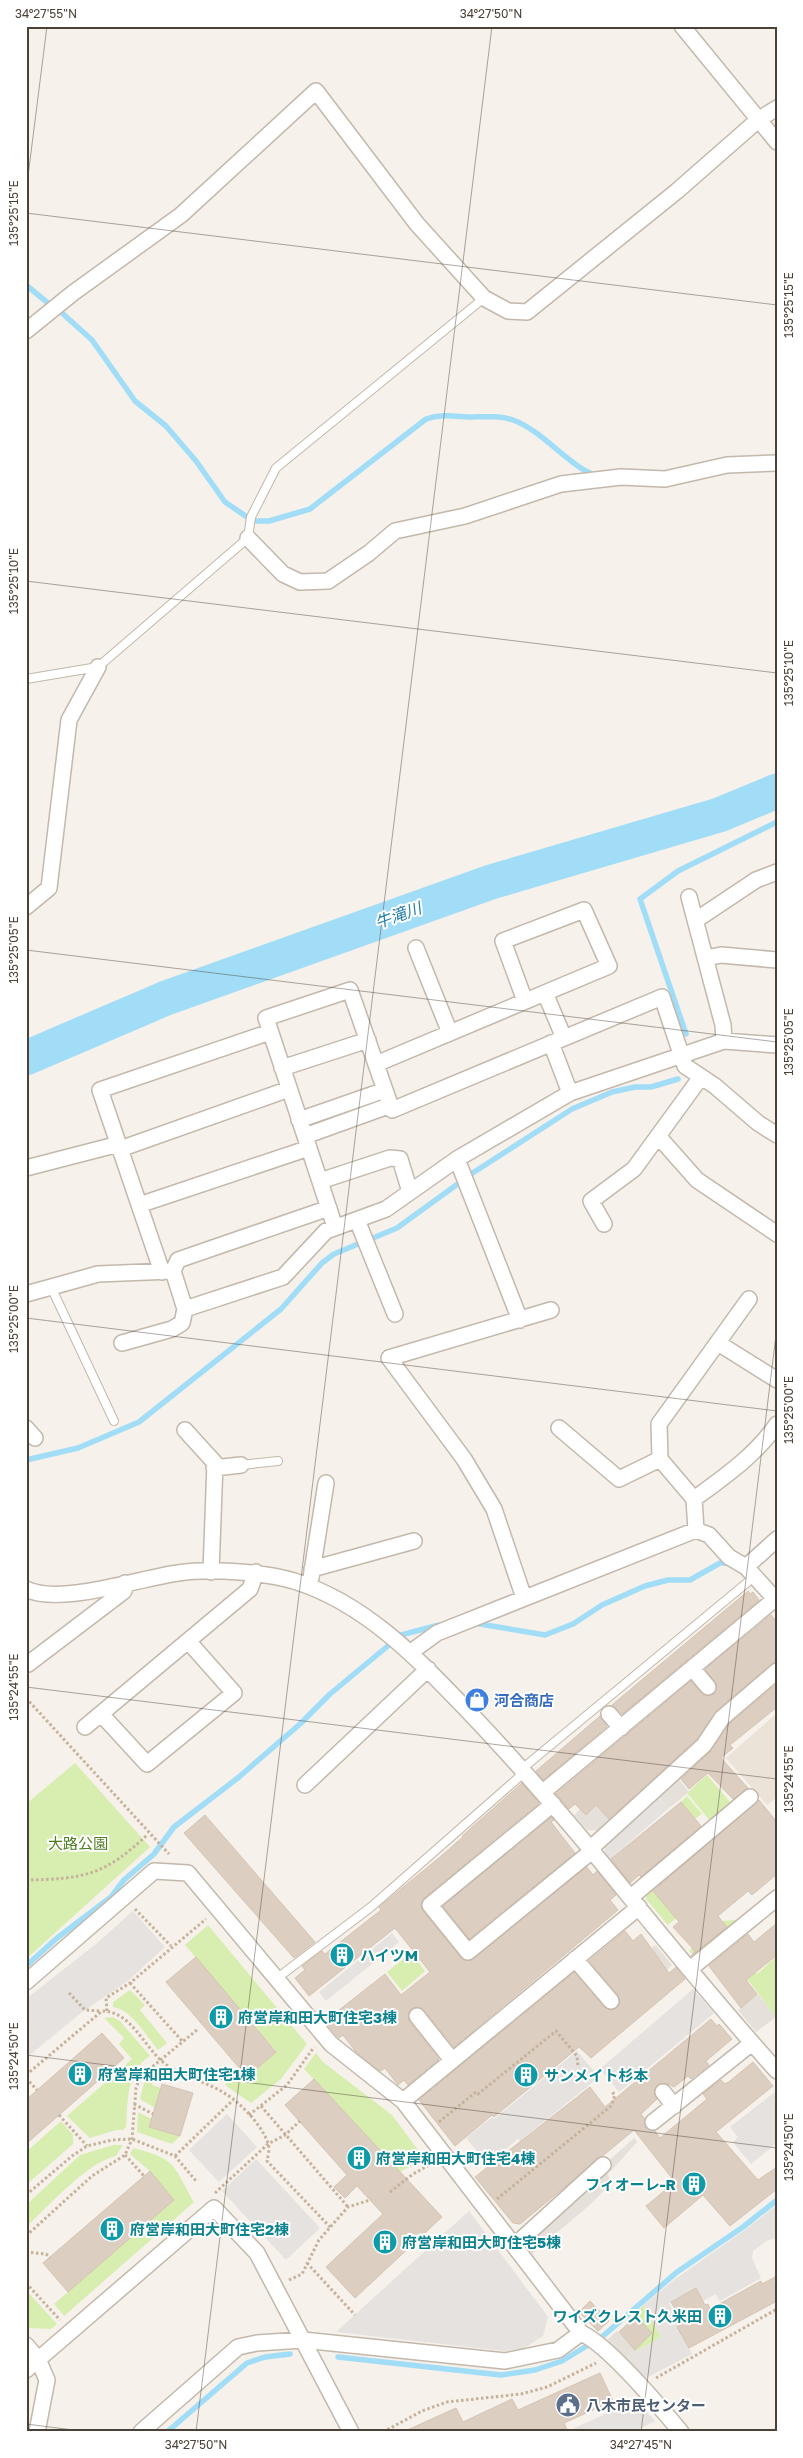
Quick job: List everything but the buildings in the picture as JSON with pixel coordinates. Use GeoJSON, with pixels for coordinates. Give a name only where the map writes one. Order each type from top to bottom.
{"type":"FeatureCollection","features":[{"type":"Feature","properties":{"kind":"street"},"geometry":{"type":"LineString","coordinates":[[682,26],[777,142]]}},
{"type":"Feature","properties":{"kind":"street"},"geometry":{"type":"LineString","coordinates":[[26,331],[73,293],[181,215],[316,91],[417,224],[484,298],[508,310],[527,312],[677,191],[758,120],[777,108]]}},
{"type":"Feature","properties":{"kind":"street"},"geometry":{"type":"LineString","coordinates":[[248,538],[283,574],[300,582],[328,581],[369,553],[395,531],[465,516],[562,484],[621,477],[665,479],[727,465],[777,464]]}},
{"type":"Feature","properties":{"kind":"street"},"geometry":{"type":"LineString","coordinates":[[26,907],[49,888],[69,720],[98,668]]}},
{"type":"Feature","properties":{"kind":"street"},"geometry":{"type":"LineString","coordinates":[[696,920],[756,880],[777,872]]}},
{"type":"Feature","properties":{"kind":"street"},"geometry":{"type":"LineString","coordinates":[[689,897],[706,958],[724,1041]]}},
{"type":"Feature","properties":{"kind":"street"},"geometry":{"type":"LineString","coordinates":[[376,1064],[609,966],[584,910],[503,940],[525,1001]]}},
{"type":"Feature","properties":{"kind":"street"},"geometry":{"type":"LineString","coordinates":[[416,948],[450,1033]]}},
{"type":"Feature","properties":{"kind":"street"},"geometry":{"type":"LineString","coordinates":[[706,958],[720,955],[777,960]]}},
{"type":"Feature","properties":{"kind":"street"},"geometry":{"type":"LineString","coordinates":[[335,1227],[266,1018],[350,990],[392,1110],[662,997],[680,1057],[685,1066],[715,1086],[758,1123],[777,1135]]}},
{"type":"Feature","properties":{"kind":"street"},"geometry":{"type":"LineString","coordinates":[[545,993],[570,1093]]}},
{"type":"Feature","properties":{"kind":"street"},"geometry":{"type":"LineString","coordinates":[[122,1343],[172,1329],[182,1323],[185,1309],[139,1205],[100,1090],[270,1032]]}},
{"type":"Feature","properties":{"kind":"street"},"geometry":{"type":"LineString","coordinates":[[282,1068],[368,1040]]}},
{"type":"Feature","properties":{"kind":"street"},"geometry":{"type":"LineString","coordinates":[[185,1309],[284,1277],[326,1231],[386,1209],[458,1159],[570,1093],[724,1041],[777,1046]]}},
{"type":"Feature","properties":{"kind":"street"},"geometry":{"type":"LineString","coordinates":[[604,1224],[591,1201],[634,1169],[701,1077]]}},
{"type":"Feature","properties":{"kind":"street"},"geometry":{"type":"LineString","coordinates":[[26,1168],[120,1147],[289,1089]]}},
{"type":"Feature","properties":{"kind":"street"},"geometry":{"type":"LineString","coordinates":[[299,1120],[385,1090]]}},
{"type":"Feature","properties":{"kind":"street"},"geometry":{"type":"LineString","coordinates":[[139,1205],[307,1142],[391,1105]]}},
{"type":"Feature","properties":{"kind":"street"},"geometry":{"type":"LineString","coordinates":[[658,1136],[697,1180],[777,1234]]}},
{"type":"Feature","properties":{"kind":"street"},"geometry":{"type":"LineString","coordinates":[[320,1181],[390,1158],[400,1159],[410,1192]]}},
{"type":"Feature","properties":{"kind":"street"},"geometry":{"type":"LineString","coordinates":[[458,1159],[520,1320]]}},
{"type":"Feature","properties":{"kind":"street"},"geometry":{"type":"LineString","coordinates":[[26,1294],[98,1274],[167,1272],[178,1260],[329,1208]]}},
{"type":"Feature","properties":{"kind":"street"},"geometry":{"type":"LineString","coordinates":[[357,1220],[395,1314]]}},
{"type":"Feature","properties":{"kind":"street"},"geometry":{"type":"LineString","coordinates":[[696,1530],[694,1499],[660,1459],[659,1424],[749,1299]]}},
{"type":"Feature","properties":{"kind":"street"},"geometry":{"type":"LineString","coordinates":[[524,1598],[494,1509],[464,1459],[389,1358],[551,1310]]}},
{"type":"Feature","properties":{"kind":"street"},"geometry":{"type":"LineString","coordinates":[[718,1343],[777,1380]]}},
{"type":"Feature","properties":{"kind":"street"},"geometry":{"type":"LineString","coordinates":[[694,1499],[730,1473],[765,1441],[777,1424]]}},
{"type":"Feature","properties":{"kind":"street"},"geometry":{"type":"LineString","coordinates":[[559,1428],[619,1479],[660,1459]]}},
{"type":"Feature","properties":{"kind":"street"},"geometry":{"type":"LineString","coordinates":[[185,1430],[215,1463],[211,1572]]}},
{"type":"Feature","properties":{"kind":"street"},"geometry":{"type":"LineString","coordinates":[[214,1468],[242,1465]]}},
{"type":"Feature","properties":{"kind":"street"},"geometry":{"type":"LineString","coordinates":[[309,1587],[326,1483]]}},
{"type":"Feature","properties":{"kind":"street"},"geometry":{"type":"LineString","coordinates":[[411,1652],[437,1633],[696,1530],[709,1535],[729,1557],[750,1571],[776,1600],[543,1792]]}},
{"type":"Feature","properties":{"kind":"street"},"geometry":{"type":"LineString","coordinates":[[750,1571],[777,1539]]}},
{"type":"Feature","properties":{"kind":"street"},"geometry":{"type":"LineString","coordinates":[[312,1569],[414,1541]]}},
{"type":"Feature","properties":{"kind":"street"},"geometry":{"type":"LineString","coordinates":[[26,1589],[37,1594],[79,1592],[180,1572],[256,1572],[309,1587],[329,1595],[370,1621],[411,1652],[523,1768],[752,2043],[771,2055],[777,2071]]}},
{"type":"Feature","properties":{"kind":"street"},"geometry":{"type":"LineString","coordinates":[[85,1727],[250,1589],[256,1572]]}},
{"type":"Feature","properties":{"kind":"street"},"geometry":{"type":"LineString","coordinates":[[28,1664],[124,1591],[125,1583]]}},
{"type":"Feature","properties":{"kind":"street"},"geometry":{"type":"LineString","coordinates":[[101,1714],[147,1764],[234,1693],[188,1641]]}},
{"type":"Feature","properties":{"kind":"street"},"geometry":{"type":"LineString","coordinates":[[692,1668],[708,1688]]}},
{"type":"Feature","properties":{"kind":"street"},"geometry":{"type":"LineString","coordinates":[[305,1785],[428,1669]]}},
{"type":"Feature","properties":{"kind":"street"},"geometry":{"type":"LineString","coordinates":[[553,1804],[430,1905],[468,1952],[591,1850],[704,1745],[722,1718],[777,1672]]}},
{"type":"Feature","properties":{"kind":"street"},"geometry":{"type":"LineString","coordinates":[[609,1714],[621,1728]]}},
{"type":"Feature","properties":{"kind":"street"},"geometry":{"type":"LineString","coordinates":[[403,2101],[575,1959],[750,1797]]}},
{"type":"Feature","properties":{"kind":"street"},"geometry":{"type":"LineString","coordinates":[[26,1982],[154,1871],[188,1872],[330,2044],[403,2101],[585,2335],[640,2387],[681,2432]]}},
{"type":"Feature","properties":{"kind":"street"},"geometry":{"type":"LineString","coordinates":[[690,1969],[777,1898]]}},
{"type":"Feature","properties":{"kind":"street"},"geometry":{"type":"LineString","coordinates":[[575,1959],[611,2001]]}},
{"type":"Feature","properties":{"kind":"street"},"geometry":{"type":"LineString","coordinates":[[417,2016],[452,2060]]}},
{"type":"Feature","properties":{"kind":"street"},"geometry":{"type":"LineString","coordinates":[[654,2122],[752,2043]]}},
{"type":"Feature","properties":{"kind":"street"},"geometry":{"type":"LineString","coordinates":[[663,2092],[674,2106]]}},
{"type":"Feature","properties":{"kind":"street"},"geometry":{"type":"LineString","coordinates":[[514,2246],[603,2165]]}},
{"type":"Feature","properties":{"kind":"street"},"geometry":{"type":"LineString","coordinates":[[26,2370],[214,2208],[257,2253],[351,2432]]}},
{"type":"Feature","properties":{"kind":"street"},"geometry":{"type":"LineString","coordinates":[[141,2432],[238,2347],[257,2343],[303,2340],[505,2360],[558,2350],[585,2335]]}},
{"type":"Feature","properties":{"kind":"street"},"geometry":{"type":"LineString","coordinates":[[26,2346],[38,2359],[47,2380],[38,2432]]}},
{"type":"Feature","properties":{"kind":"lane"},"geometry":{"type":"LineString","coordinates":[[26,679],[98,668],[248,538],[251,517],[276,468],[484,298]]}},
{"type":"Feature","properties":{"kind":"lane"},"geometry":{"type":"LineString","coordinates":[[51,1287],[114,1421]]}},
{"type":"Feature","properties":{"kind":"lane"},"geometry":{"type":"LineString","coordinates":[[242,1465],[278,1461]]}},
{"type":"Feature","properties":{"kind":"lane"},"geometry":{"type":"LineString","coordinates":[[276,1979],[371,1907],[518,1778],[523,1768],[750,1571]]}},
{"type":"Feature","properties":{"kind":"path"},"geometry":{"type":"LineString","coordinates":[[26,1698],[162,1848]]}},
{"type":"Feature","properties":{"kind":"path"},"geometry":{"type":"LineString","coordinates":[[26,1880],[68,1879],[103,1870],[133,1848],[148,1834]]}},
{"type":"Feature","properties":{"kind":"path"},"geometry":{"type":"LineString","coordinates":[[130,1904],[172,1946]]}},
{"type":"Feature","properties":{"kind":"path"},"geometry":{"type":"LineString","coordinates":[[37,2090],[26,2077],[104,2011],[106,1998],[130,1983],[172,1946],[208,1918]]}},
{"type":"Feature","properties":{"kind":"path"},"geometry":{"type":"LineString","coordinates":[[130,1983],[183,2042]]}},
{"type":"Feature","properties":{"kind":"path"},"geometry":{"type":"LineString","coordinates":[[69,1993],[85,2010],[104,2011],[123,2017],[162,2061],[176,2072],[221,2090],[250,2115],[268,2144],[268,2162],[330,2227]]}},
{"type":"Feature","properties":{"kind":"path"},"geometry":{"type":"LineString","coordinates":[[26,2236],[92,2176],[125,2155],[132,2139],[134,2104],[140,2077],[155,2062],[162,2061],[198,2029]]}},
{"type":"Feature","properties":{"kind":"path"},"geometry":{"type":"LineString","coordinates":[[428,2131],[476,2092],[478,2094],[556,2031],[577,2056],[578,2067]]}},
{"type":"Feature","properties":{"kind":"path"},"geometry":{"type":"LineString","coordinates":[[250,2115],[287,2085],[316,2045]]}},
{"type":"Feature","properties":{"kind":"path"},"geometry":{"type":"LineString","coordinates":[[486,2208],[611,2106],[615,2095],[611,2091]]}},
{"type":"Feature","properties":{"kind":"path"},"geometry":{"type":"LineString","coordinates":[[175,2156],[233,2100]]}},
{"type":"Feature","properties":{"kind":"path"},"geometry":{"type":"LineString","coordinates":[[134,2104],[153,2114]]}},
{"type":"Feature","properties":{"kind":"path"},"geometry":{"type":"LineString","coordinates":[[261,2106],[348,2207]]}},
{"type":"Feature","properties":{"kind":"path"},"geometry":{"type":"LineString","coordinates":[[59,2115],[87,2146]]}},
{"type":"Feature","properties":{"kind":"path"},"geometry":{"type":"LineString","coordinates":[[215,2193],[268,2144],[285,2136],[300,2121]]}},
{"type":"Feature","properties":{"kind":"path"},"geometry":{"type":"LineString","coordinates":[[26,2195],[72,2156],[87,2146],[112,2140],[132,2139],[175,2156],[196,2181]]}},
{"type":"Feature","properties":{"kind":"path"},"geometry":{"type":"LineString","coordinates":[[125,2155],[144,2176]]}},
{"type":"Feature","properties":{"kind":"path"},"geometry":{"type":"LineString","coordinates":[[390,2192],[413,2174],[435,2162]]}},
{"type":"Feature","properties":{"kind":"path"},"geometry":{"type":"LineString","coordinates":[[284,2283],[302,2274],[319,2240],[348,2207],[370,2200]]}},
{"type":"Feature","properties":{"kind":"path"},"geometry":{"type":"LineString","coordinates":[[26,2252],[46,2254],[50,2258]]}},
{"type":"Feature","properties":{"kind":"path"},"geometry":{"type":"LineString","coordinates":[[308,2263],[355,2315]]}},
{"type":"Feature","properties":{"kind":"path"},"geometry":{"type":"LineString","coordinates":[[26,2283],[64,2325]]}},
{"type":"Feature","properties":{"kind":"path"},"geometry":{"type":"LineString","coordinates":[[640,2387],[777,2309]]}},
{"type":"Feature","properties":{"kind":"path"},"geometry":{"type":"LineString","coordinates":[[383,2432],[422,2411],[447,2402],[505,2396],[547,2387],[605,2352]]}},
{"type":"Feature","properties":{"kind":"shaded area"},"geometry":{"type":"Polygon","coordinates":[[[777,1713],[777,1797],[767,1805],[726,1758],[777,1713]]]}},
{"type":"Feature","properties":{"kind":"shaded area"},"geometry":{"type":"Polygon","coordinates":[[[677,1777],[689,1792],[669,1808],[657,1796],[677,1777]]]}},
{"type":"Feature","properties":{"kind":"shaded area"},"geometry":{"type":"Polygon","coordinates":[[[657,1796],[669,1808],[609,1860],[605,1855],[605,1843],[657,1796]]]}},
{"type":"Feature","properties":{"kind":"shaded area"},"geometry":{"type":"Polygon","coordinates":[[[596,1805],[611,1821],[601,1831],[587,1830],[574,1815],[580,1809],[586,1815],[596,1805]]]}},
{"type":"Feature","properties":{"kind":"shaded area"},"geometry":{"type":"Polygon","coordinates":[[[133,1911],[165,1947],[129,1980],[81,2013],[26,2058],[26,1999],[96,1944],[133,1911]]]}},
{"type":"Feature","properties":{"kind":"shaded area"},"geometry":{"type":"Polygon","coordinates":[[[392,1933],[399,1942],[326,2001],[319,1992],[392,1933]]]}},
{"type":"Feature","properties":{"kind":"shaded area"},"geometry":{"type":"Polygon","coordinates":[[[656,1945],[672,1965],[667,1970],[650,1949],[656,1945]]]}},
{"type":"Feature","properties":{"kind":"shaded area"},"geometry":{"type":"Polygon","coordinates":[[[693,1989],[714,2013],[619,2092],[600,2069],[693,1989]]]}},
{"type":"Feature","properties":{"kind":"shaded area"},"geometry":{"type":"Polygon","coordinates":[[[758,1994],[776,2017],[756,2032],[738,2010],[758,1994]]]}},
{"type":"Feature","properties":{"kind":"shaded area"},"geometry":{"type":"Polygon","coordinates":[[[577,2051],[599,2077],[520,2141],[518,2139],[488,2164],[466,2138],[492,2117],[494,2119],[577,2051]]]}},
{"type":"Feature","properties":{"kind":"shaded area"},"geometry":{"type":"Polygon","coordinates":[[[775,2092],[777,2094],[777,2143],[751,2164],[733,2142],[738,2137],[730,2127],[775,2092]]]}},
{"type":"Feature","properties":{"kind":"shaded area"},"geometry":{"type":"Polygon","coordinates":[[[227,2114],[257,2147],[219,2182],[189,2150],[227,2114]]]}},
{"type":"Feature","properties":{"kind":"shaded area"},"geometry":{"type":"Polygon","coordinates":[[[634,2138],[637,2142],[611,2171],[605,2164],[634,2138]]]}},
{"type":"Feature","properties":{"kind":"shaded area"},"geometry":{"type":"Polygon","coordinates":[[[256,2159],[320,2228],[286,2260],[222,2191],[256,2159]]]}},
{"type":"Feature","properties":{"kind":"shaded area"},"geometry":{"type":"Polygon","coordinates":[[[607,2172],[611,2183],[593,2202],[532,2254],[530,2252],[533,2239],[607,2172]]]}},
{"type":"Feature","properties":{"kind":"shaded area"},"geometry":{"type":"Polygon","coordinates":[[[777,2205],[777,2238],[766,2241],[753,2251],[752,2258],[761,2278],[720,2301],[716,2294],[703,2301],[696,2288],[669,2303],[681,2325],[678,2327],[692,2354],[644,2379],[626,2358],[661,2337],[644,2305],[674,2280],[777,2205]]]}},
{"type":"Feature","properties":{"kind":"shaded area"},"geometry":{"type":"Polygon","coordinates":[[[469,2211],[548,2317],[543,2336],[523,2349],[505,2351],[336,2332],[469,2211]]]}},
{"type":"Feature","properties":{"kind":"shaded area"},"geometry":{"type":"Polygon","coordinates":[[[617,2331],[637,2351],[626,2358],[607,2340],[617,2331]]]}},
{"type":"Feature","properties":{"kind":"shaded area"},"geometry":{"type":"Polygon","coordinates":[[[636,2400],[655,2421],[633,2432],[566,2432],[636,2400]]]}},
{"type":"Feature","properties":{"kind":"green space","name":"大路公園"},"geometry":{"type":"Polygon","coordinates":[[[75,1763],[150,1847],[26,1959],[26,1804],[75,1763]]]}},
{"type":"Feature","properties":{"kind":"green space"},"geometry":{"type":"Polygon","coordinates":[[[707,1775],[731,1803],[710,1821],[687,1793],[707,1775]]]}},
{"type":"Feature","properties":{"kind":"green space"},"geometry":{"type":"Polygon","coordinates":[[[687,1796],[702,1814],[695,1819],[681,1802],[687,1796]]]}},
{"type":"Feature","properties":{"kind":"green space"},"geometry":{"type":"Polygon","coordinates":[[[718,1882],[668,1925],[646,1899],[647,1893],[651,1889],[670,1911],[718,1882]]]}},
{"type":"Feature","properties":{"kind":"green space"},"geometry":{"type":"Polygon","coordinates":[[[736,1920],[734,1926],[700,1954],[691,1953],[689,1950],[723,1921],[736,1920]]]}},
{"type":"Feature","properties":{"kind":"green space"},"geometry":{"type":"Polygon","coordinates":[[[208,1925],[307,2044],[281,2079],[251,2103],[225,2085],[241,2070],[247,2077],[276,2051],[185,1945],[208,1925]]]}},
{"type":"Feature","properties":{"kind":"green space"},"geometry":{"type":"Polygon","coordinates":[[[411,1953],[425,1971],[402,1991],[387,1972],[411,1953]]]}},
{"type":"Feature","properties":{"kind":"green space"},"geometry":{"type":"Polygon","coordinates":[[[777,1956],[776,2017],[748,1980],[743,1984],[743,1957],[757,1974],[777,1956]]]}},
{"type":"Feature","properties":{"kind":"green space"},"geometry":{"type":"Polygon","coordinates":[[[130,1990],[145,2005],[140,2010],[167,2043],[158,2050],[133,2018],[120,2009],[113,2007],[113,2002],[130,1990]]]}},
{"type":"Feature","properties":{"kind":"green space"},"geometry":{"type":"Polygon","coordinates":[[[113,2017],[120,2021],[150,2056],[142,2062],[132,2078],[128,2098],[126,2127],[123,2130],[116,2130],[90,2138],[67,2116],[132,2059],[119,2044],[124,2038],[104,2018],[113,2017]]]}},
{"type":"Feature","properties":{"kind":"green space"},"geometry":{"type":"Polygon","coordinates":[[[316,2053],[323,2062],[392,2115],[424,2158],[400,2172],[304,2069],[316,2053]]]}},
{"type":"Feature","properties":{"kind":"green space"},"geometry":{"type":"Polygon","coordinates":[[[157,2069],[152,2085],[161,2088],[155,2108],[140,2099],[145,2079],[157,2069]]]}},
{"type":"Feature","properties":{"kind":"green space"},"geometry":{"type":"Polygon","coordinates":[[[138,2112],[152,2119],[149,2127],[180,2136],[172,2144],[137,2132],[138,2112]]]}},
{"type":"Feature","properties":{"kind":"green space"},"geometry":{"type":"Polygon","coordinates":[[[61,2121],[73,2135],[73,2144],[26,2185],[26,2152],[61,2121]]]}},
{"type":"Feature","properties":{"kind":"green space"},"geometry":{"type":"Polygon","coordinates":[[[113,2145],[123,2145],[116,2156],[104,2160],[80,2176],[26,2227],[26,2205],[80,2155],[113,2145]]]}},
{"type":"Feature","properties":{"kind":"green space"},"geometry":{"type":"Polygon","coordinates":[[[133,2148],[167,2160],[177,2172],[194,2202],[64,2316],[54,2304],[174,2200],[150,2171],[130,2154],[133,2148]]]}},
{"type":"Feature","properties":{"kind":"green space"},"geometry":{"type":"Polygon","coordinates":[[[26,2290],[57,2324],[51,2329],[30,2328],[26,2323],[26,2290]]]}},
{"type":"Feature","properties":{"kind":"green space"},"geometry":{"type":"Polygon","coordinates":[[[644,2305],[661,2337],[637,2351],[635,2350],[652,2333],[634,2315],[644,2305]]]}},
{"type":"Feature","properties":{"kind":"waterway"},"geometry":{"type":"LineString","coordinates":[[26,285],[48,303]]}},
{"type":"Feature","properties":{"kind":"waterway"},"geometry":{"type":"LineString","coordinates":[[62,313],[92,340],[135,401],[166,426],[196,461],[225,502],[247,517]]}},
{"type":"Feature","properties":{"kind":"waterway"},"geometry":{"type":"LineString","coordinates":[[257,521],[269,521],[310,509],[426,419],[437,416],[496,417],[513,420],[535,432],[577,466],[596,475]]}},
{"type":"Feature","properties":{"kind":"waterway","name":"牛滝川"},"geometry":{"type":"LineString","coordinates":[[26,1058],[166,998],[491,882],[719,815],[777,791]]}},
{"type":"Feature","properties":{"kind":"waterway"},"geometry":{"type":"LineString","coordinates":[[686,1034],[640,899],[678,871],[777,822]]}},
{"type":"Feature","properties":{"kind":"waterway"},"geometry":{"type":"LineString","coordinates":[[471,1174],[572,1109],[612,1092],[635,1087],[651,1087],[678,1079]]}},
{"type":"Feature","properties":{"kind":"waterway"},"geometry":{"type":"LineString","coordinates":[[373,1238],[397,1228],[459,1183]]}},
{"type":"Feature","properties":{"kind":"waterway"},"geometry":{"type":"LineString","coordinates":[[26,1460],[78,1448],[139,1422],[281,1309],[322,1263],[334,1254],[358,1244]]}},
{"type":"Feature","properties":{"kind":"waterway"},"geometry":{"type":"LineString","coordinates":[[474,1623],[545,1635],[573,1624],[602,1605],[645,1586],[668,1580],[690,1580],[720,1563],[730,1563]]}},
{"type":"Feature","properties":{"kind":"waterway"},"geometry":{"type":"LineString","coordinates":[[401,1635],[439,1625]]}},
{"type":"Feature","properties":{"kind":"waterway"},"geometry":{"type":"LineString","coordinates":[[26,1966],[57,1938],[111,1897],[124,1880],[154,1854],[174,1827],[239,1777],[300,1724],[330,1694],[389,1645]]}},
{"type":"Feature","properties":{"kind":"waterway"},"geometry":{"type":"LineString","coordinates":[[338,2357],[501,2375],[535,2370],[562,2361],[603,2336],[677,2272],[743,2227],[777,2200]]}},
{"type":"Feature","properties":{"kind":"waterway"},"geometry":{"type":"LineString","coordinates":[[167,2432],[247,2363],[265,2357],[290,2354]]}},
{"type":"Feature","properties":{"kind":"place","name":"河合商店"},"geometry":{"type":"Point","coordinates":[477,1700]}},
{"type":"Feature","properties":{"kind":"place","name":"ハイツM"},"geometry":{"type":"Point","coordinates":[342,1955]}},
{"type":"Feature","properties":{"kind":"place","name":"府営岸和田大町住宅3棟"},"geometry":{"type":"Point","coordinates":[221,2017]}},
{"type":"Feature","properties":{"kind":"place","name":"府営岸和田大町住宅1棟"},"geometry":{"type":"Point","coordinates":[80,2074]}},
{"type":"Feature","properties":{"kind":"place","name":"サンメイト杉本"},"geometry":{"type":"Point","coordinates":[526,2075]}},
{"type":"Feature","properties":{"kind":"place","name":"府営岸和田大町住宅4棟"},"geometry":{"type":"Point","coordinates":[359,2158]}},
{"type":"Feature","properties":{"kind":"place","name":"フィオーレ-R"},"geometry":{"type":"Point","coordinates":[694,2184]}},
{"type":"Feature","properties":{"kind":"place","name":"府営岸和田大町住宅2棟"},"geometry":{"type":"Point","coordinates":[112,2229]}},
{"type":"Feature","properties":{"kind":"place","name":"府営岸和田大町住宅5棟"},"geometry":{"type":"Point","coordinates":[385,2242]}},
{"type":"Feature","properties":{"kind":"place","name":"ワイズクレスト久米田"},"geometry":{"type":"Point","coordinates":[720,2316]}},
{"type":"Feature","properties":{"kind":"place","name":"八木市民センター"},"geometry":{"type":"Point","coordinates":[568,2405]}}]}
